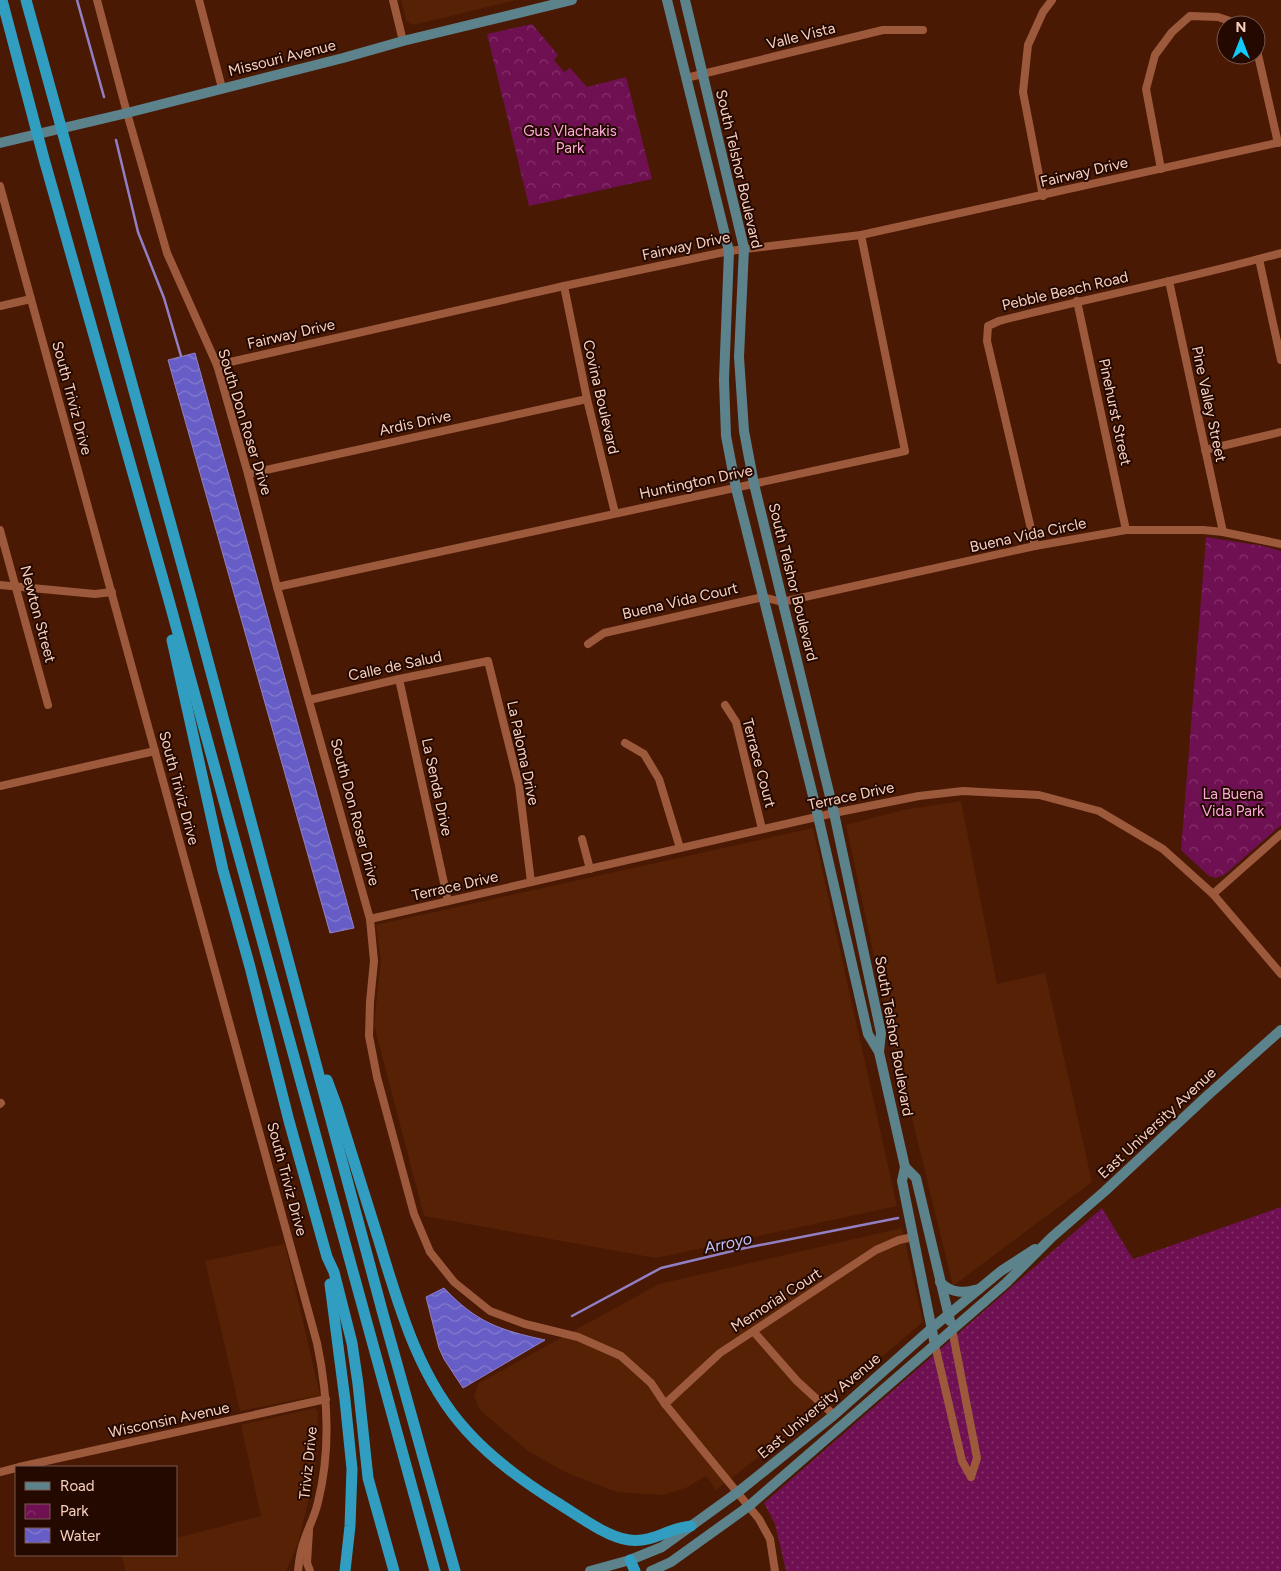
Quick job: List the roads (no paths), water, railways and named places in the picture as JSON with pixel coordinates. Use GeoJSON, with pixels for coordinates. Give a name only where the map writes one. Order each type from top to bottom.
{"type":"FeatureCollection","features":[{"type":"Feature","properties":{"kind":"highway"},"geometry":{"type":"LineString","coordinates":[[2,0],[435,1571]]}},
{"type":"Feature","properties":{"kind":"highway"},"geometry":{"type":"LineString","coordinates":[[26,0],[193,604],[303,1018],[455,1571]]}},
{"type":"Feature","properties":{"kind":"highway"},"geometry":{"type":"LineString","coordinates":[[150,536],[223,870],[327,1257],[352,1469],[350,1526],[345,1571]]}},
{"type":"Feature","properties":{"kind":"highway"},"geometry":{"type":"LineString","coordinates":[[303,1018],[337,1107],[387,1267],[416,1350],[443,1399],[466,1430],[488,1453],[530,1486],[610,1534],[627,1540],[647,1540],[681,1527],[691,1526]]}},
{"type":"Feature","properties":{"kind":"highway"},"geometry":{"type":"LineString","coordinates":[[327,1257],[334,1272],[352,1343],[368,1478],[394,1571]]}},
{"type":"Feature","properties":{"kind":"main road","name":"Missouri Avenue"},"geometry":{"type":"LineString","coordinates":[[0,143],[127,113],[403,41],[572,0]]}},
{"type":"Feature","properties":{"kind":"main road"},"geometry":{"type":"LineString","coordinates":[[657,0],[664,4],[670,14]]}},
{"type":"Feature","properties":{"kind":"main road","name":"South Telshor Boulevard"},"geometry":{"type":"LineString","coordinates":[[667,0],[729,251],[724,390],[726,436],[736,488],[818,816],[868,1034],[879,1052]]}},
{"type":"Feature","properties":{"kind":"main road","name":"South Telshor Boulevard"},"geometry":{"type":"LineString","coordinates":[[687,3],[744,248],[740,357],[744,431],[754,484],[834,813],[874,997],[881,1033],[879,1052],[904,1167],[902,1180],[935,1345]]}},
{"type":"Feature","properties":{"kind":"main road"},"geometry":{"type":"LineString","coordinates":[[860,1000],[874,997]]}},
{"type":"Feature","properties":{"kind":"main road","name":"East University Avenue"},"geometry":{"type":"LineString","coordinates":[[652,1571],[671,1562],[749,1506],[1006,1283],[1052,1238],[1281,1030]]}},
{"type":"Feature","properties":{"kind":"main road","name":"South Telshor Boulevard"},"geometry":{"type":"LineString","coordinates":[[904,1167],[916,1178],[952,1329]]}},
{"type":"Feature","properties":{"kind":"main road","name":"East University Avenue"},"geometry":{"type":"LineString","coordinates":[[590,1571],[632,1566],[662,1547],[738,1492],[834,1415],[932,1328],[1001,1271],[1052,1238]]}},
{"type":"Feature","properties":{"kind":"main road"},"geometry":{"type":"LineString","coordinates":[[940,1281],[946,1288],[955,1292],[980,1289]]}},
{"type":"Feature","properties":{"kind":"street","name":"South Don Roser Drive"},"geometry":{"type":"LineString","coordinates":[[97,0],[167,253],[217,365],[370,919],[374,960],[369,1036],[377,1077],[414,1214],[430,1252],[454,1282],[490,1311],[525,1324],[578,1337],[621,1356],[651,1384],[665,1404],[749,1506],[770,1539],[775,1571]]}},
{"type":"Feature","properties":{"kind":"street"},"geometry":{"type":"LineString","coordinates":[[199,0],[222,88]]}},
{"type":"Feature","properties":{"kind":"street"},"geometry":{"type":"LineString","coordinates":[[393,0],[403,41]]}},
{"type":"Feature","properties":{"kind":"street"},"geometry":{"type":"LineString","coordinates":[[1043,196],[1023,92],[1028,45],[1043,12],[1052,0]]}},
{"type":"Feature","properties":{"kind":"street"},"geometry":{"type":"LineString","coordinates":[[1161,169],[1146,89],[1155,55],[1172,32],[1190,16],[1216,17]]}},
{"type":"Feature","properties":{"kind":"street","name":"Valle Vista"},"geometry":{"type":"LineString","coordinates":[[686,78],[883,30],[923,30]]}},
{"type":"Feature","properties":{"kind":"street"},"geometry":{"type":"LineString","coordinates":[[1261,65],[1280,143]]}},
{"type":"Feature","properties":{"kind":"street","name":"Fairway Drive"},"geometry":{"type":"LineString","coordinates":[[217,365],[564,286],[729,251],[861,235],[1280,143]]}},
{"type":"Feature","properties":{"kind":"street","name":"South Triviz Drive"},"geometry":{"type":"LineString","coordinates":[[0,186],[310,1312],[320,1357],[326,1399]]}},
{"type":"Feature","properties":{"kind":"street","name":"Huntington Drive"},"geometry":{"type":"LineString","coordinates":[[277,587],[905,450],[861,235]]}},
{"type":"Feature","properties":{"kind":"street","name":"Pebble Beach Road"},"geometry":{"type":"LineString","coordinates":[[1035,546],[987,341],[988,326],[999,321],[1077,301],[1169,281],[1281,253]]}},
{"type":"Feature","properties":{"kind":"street"},"geometry":{"type":"LineString","coordinates":[[1259,259],[1281,360]]}},
{"type":"Feature","properties":{"kind":"street","name":"Pine Valley Street"},"geometry":{"type":"LineString","coordinates":[[1169,281],[1223,532]]}},
{"type":"Feature","properties":{"kind":"street","name":"Covina Boulevard"},"geometry":{"type":"LineString","coordinates":[[564,286],[586,399],[615,513]]}},
{"type":"Feature","properties":{"kind":"street"},"geometry":{"type":"LineString","coordinates":[[0,306],[31,299]]}},
{"type":"Feature","properties":{"kind":"street","name":"Pinehurst Street"},"geometry":{"type":"LineString","coordinates":[[1077,301],[1126,530]]}},
{"type":"Feature","properties":{"kind":"street","name":"Ardis Drive"},"geometry":{"type":"LineString","coordinates":[[248,474],[586,399]]}},
{"type":"Feature","properties":{"kind":"street"},"geometry":{"type":"LineString","coordinates":[[1205,450],[1281,432]]}},
{"type":"Feature","properties":{"kind":"street","name":"Newton Street"},"geometry":{"type":"LineString","coordinates":[[0,530],[48,705]]}},
{"type":"Feature","properties":{"kind":"street","name":"Buena Vida Circle"},"geometry":{"type":"LineString","coordinates":[[782,602],[1035,546],[1126,530],[1203,530],[1223,532],[1281,544]]}},
{"type":"Feature","properties":{"kind":"street"},"geometry":{"type":"LineString","coordinates":[[0,586],[95,594],[112,592]]}},
{"type":"Feature","properties":{"kind":"street"},"geometry":{"type":"LineString","coordinates":[[763,596],[782,602]]}},
{"type":"Feature","properties":{"kind":"street","name":"Buena Vida Court"},"geometry":{"type":"LineString","coordinates":[[588,644],[604,633],[763,596]]}},
{"type":"Feature","properties":{"kind":"street","name":"Calle de Salud"},"geometry":{"type":"LineString","coordinates":[[309,700],[488,661]]}},
{"type":"Feature","properties":{"kind":"street","name":"La Paloma Drive"},"geometry":{"type":"LineString","coordinates":[[488,661],[519,785],[531,882]]}},
{"type":"Feature","properties":{"kind":"street","name":"La Senda Drive"},"geometry":{"type":"LineString","coordinates":[[399,679],[448,901]]}},
{"type":"Feature","properties":{"kind":"street","name":"Terrace Court"},"geometry":{"type":"LineString","coordinates":[[725,705],[736,722],[762,829]]}},
{"type":"Feature","properties":{"kind":"street"},"geometry":{"type":"LineString","coordinates":[[625,743],[644,754],[659,779],[680,848]]}},
{"type":"Feature","properties":{"kind":"street"},"geometry":{"type":"LineString","coordinates":[[0,786],[155,751]]}},
{"type":"Feature","properties":{"kind":"street","name":"Terrace Drive"},"geometry":{"type":"LineString","coordinates":[[370,919],[818,816],[919,796],[951,791],[1039,795],[1100,811],[1163,849],[1214,894],[1281,974]]}},
{"type":"Feature","properties":{"kind":"street"},"geometry":{"type":"LineString","coordinates":[[1214,894],[1281,834]]}},
{"type":"Feature","properties":{"kind":"street"},"geometry":{"type":"LineString","coordinates":[[582,840],[590,869]]}},
{"type":"Feature","properties":{"kind":"street","name":"Memorial Court"},"geometry":{"type":"LineString","coordinates":[[665,1404],[720,1353],[876,1250],[899,1240],[913,1237]]}},
{"type":"Feature","properties":{"kind":"street","name":"South Telshor Boulevard"},"geometry":{"type":"LineString","coordinates":[[935,1345],[962,1461],[971,1477],[977,1458],[952,1329]]}},
{"type":"Feature","properties":{"kind":"street"},"geometry":{"type":"LineString","coordinates":[[754,1332],[798,1381],[834,1415]]}},
{"type":"Feature","properties":{"kind":"street","name":"Wisconsin Avenue"},"geometry":{"type":"LineString","coordinates":[[27,1466],[326,1399]]}},
{"type":"Feature","properties":{"kind":"street","name":"Triviz Drive"},"geometry":{"type":"LineString","coordinates":[[310,1571],[307,1563],[310,1529],[318,1500],[326,1442],[326,1399]]}},
{"type":"Feature","properties":{"kind":"street","name":"Wisconsin Avenue"},"geometry":{"type":"LineString","coordinates":[[0,1472],[15,1469]]}},
{"type":"Feature","properties":{"kind":"street","name":"Triviz Drive"},"geometry":{"type":"LineString","coordinates":[[298,1571],[304,1540],[310,1529]]}},
{"type":"Feature","properties":{"kind":"water"},"geometry":{"type":"Polygon","coordinates":[[[195,353],[354,928],[330,933],[168,360],[195,353]]]}},
{"type":"Feature","properties":{"kind":"water"},"geometry":{"type":"Polygon","coordinates":[[[444,1288],[467,1309],[490,1323],[515,1333],[545,1340],[463,1388],[439,1348],[426,1297],[444,1288]]]}},
{"type":"Feature","properties":{"kind":"waterway"},"geometry":{"type":"LineString","coordinates":[[77,0],[104,97]]}},
{"type":"Feature","properties":{"kind":"waterway"},"geometry":{"type":"LineString","coordinates":[[116,140],[138,232],[164,298],[181,356]]}},
{"type":"Feature","properties":{"kind":"waterway","name":"Arroyo"},"geometry":{"type":"LineString","coordinates":[[572,1316],[661,1268],[745,1248],[898,1218]]}},
{"type":"Feature","properties":{"kind":"park label","name":"Gus Vlachakis Park"},"geometry":{"type":"Point","coordinates":[570,140]}},
{"type":"Feature","properties":{"kind":"park label","name":"La Buena Vida Park"},"geometry":{"type":"Point","coordinates":[1233,802]}}]}
